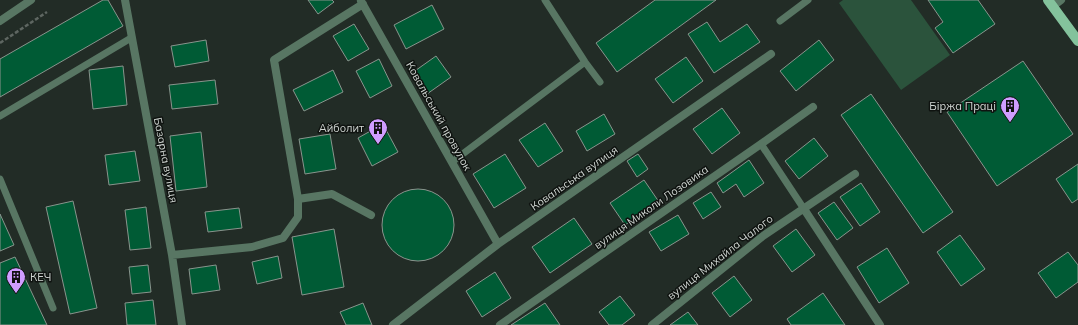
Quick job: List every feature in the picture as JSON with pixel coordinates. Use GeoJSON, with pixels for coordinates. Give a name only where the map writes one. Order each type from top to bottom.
{"type":"FeatureCollection","features":[{"type":"Feature","properties":{"kind":"main road"},"geometry":{"type":"LineString","coordinates":[[1050,3],[1078,41]]}},
{"type":"Feature","properties":{"kind":"street"},"geometry":{"type":"LineString","coordinates":[[0,21],[31,0]]}},
{"type":"Feature","properties":{"kind":"street","name":"Базарна вулиця"},"geometry":{"type":"LineString","coordinates":[[125,0],[172,255],[182,325]]}},
{"type":"Feature","properties":{"kind":"street"},"geometry":{"type":"LineString","coordinates":[[1050,3],[1061,0]]}},
{"type":"Feature","properties":{"kind":"street"},"geometry":{"type":"LineString","coordinates":[[172,255],[252,247],[283,238],[298,217],[298,199],[274,60],[362,2]]}},
{"type":"Feature","properties":{"kind":"street","name":"Ковальський провулок"},"geometry":{"type":"LineString","coordinates":[[362,2],[498,244]]}},
{"type":"Feature","properties":{"kind":"street","name":"Ковальська вулиця"},"geometry":{"type":"LineString","coordinates":[[393,325],[498,244],[771,54]]}},
{"type":"Feature","properties":{"kind":"street","name":"вулиця Миколи Лозовика"},"geometry":{"type":"LineString","coordinates":[[500,325],[813,107]]}},
{"type":"Feature","properties":{"kind":"street","name":"вулиця Михайла Чалого"},"geometry":{"type":"LineString","coordinates":[[652,325],[763,236],[855,174]]}},
{"type":"Feature","properties":{"kind":"street"},"geometry":{"type":"LineString","coordinates":[[298,199],[332,194],[371,215]]}},
{"type":"Feature","properties":{"kind":"street"},"geometry":{"type":"LineString","coordinates":[[804,209],[880,325]]}},
{"type":"Feature","properties":{"kind":"lane"},"geometry":{"type":"LineString","coordinates":[[545,0],[585,62],[600,82]]}},
{"type":"Feature","properties":{"kind":"lane"},"geometry":{"type":"LineString","coordinates":[[780,21],[808,0]]}},
{"type":"Feature","properties":{"kind":"lane"},"geometry":{"type":"LineString","coordinates":[[0,116],[131,38]]}},
{"type":"Feature","properties":{"kind":"lane"},"geometry":{"type":"LineString","coordinates":[[452,162],[585,62]]}},
{"type":"Feature","properties":{"kind":"lane"},"geometry":{"type":"LineString","coordinates":[[761,144],[804,209]]}},
{"type":"Feature","properties":{"kind":"lane"},"geometry":{"type":"LineString","coordinates":[[0,179],[53,308]]}},
{"type":"Feature","properties":{"kind":"path"},"geometry":{"type":"LineString","coordinates":[[0,43],[47,12]]}},
{"type":"Feature","properties":{"kind":"green space"},"geometry":{"type":"Polygon","coordinates":[[[843,0],[911,0],[950,55],[901,90],[839,3],[843,0]]]}},
{"type":"Feature","properties":{"kind":"building"},"geometry":{"type":"Polygon","coordinates":[[[103,0],[108,0],[123,26],[0,97],[0,59],[103,0]]]}},
{"type":"Feature","properties":{"kind":"building"},"geometry":{"type":"Polygon","coordinates":[[[308,0],[332,0],[334,2],[318,14],[308,0]]]}},
{"type":"Feature","properties":{"kind":"building"},"geometry":{"type":"Polygon","coordinates":[[[655,0],[716,0],[617,72],[596,43],[655,0]]]}},
{"type":"Feature","properties":{"kind":"building"},"geometry":{"type":"Polygon","coordinates":[[[928,0],[978,0],[995,24],[953,53],[935,28],[943,22],[928,0]]]}},
{"type":"Feature","properties":{"kind":"building"},"geometry":{"type":"Polygon","coordinates":[[[432,5],[444,29],[406,49],[394,25],[432,5]]]}},
{"type":"Feature","properties":{"kind":"building"},"geometry":{"type":"Polygon","coordinates":[[[707,22],[720,42],[747,24],[760,42],[714,73],[688,34],[707,22]]]}},
{"type":"Feature","properties":{"kind":"building"},"geometry":{"type":"Polygon","coordinates":[[[354,24],[369,49],[348,61],[333,36],[354,24]]]}},
{"type":"Feature","properties":{"kind":"building"},"geometry":{"type":"Polygon","coordinates":[[[206,40],[209,61],[175,67],[171,46],[206,40]]]}},
{"type":"Feature","properties":{"kind":"building"},"geometry":{"type":"Polygon","coordinates":[[[819,40],[834,60],[796,91],[780,71],[819,40]]]}},
{"type":"Feature","properties":{"kind":"building"},"geometry":{"type":"Polygon","coordinates":[[[436,56],[451,77],[427,94],[412,73],[436,56]]]}},
{"type":"Feature","properties":{"kind":"building"},"geometry":{"type":"Polygon","coordinates":[[[686,57],[703,81],[673,103],[655,79],[686,57]]]}},
{"type":"Feature","properties":{"kind":"building"},"geometry":{"type":"Polygon","coordinates":[[[379,59],[392,86],[370,98],[356,71],[379,59]]]}},
{"type":"Feature","properties":{"kind":"building","name":"Біржа Праці"},"geometry":{"type":"Polygon","coordinates":[[[1023,61],[1073,134],[997,186],[947,112],[1023,61]]]}},
{"type":"Feature","properties":{"kind":"building"},"geometry":{"type":"Polygon","coordinates":[[[123,66],[127,105],[93,109],[89,70],[123,66]]]}},
{"type":"Feature","properties":{"kind":"building"},"geometry":{"type":"Polygon","coordinates":[[[333,70],[343,92],[304,111],[293,90],[333,70]]]}},
{"type":"Feature","properties":{"kind":"building"},"geometry":{"type":"Polygon","coordinates":[[[215,80],[218,104],[172,109],[169,85],[215,80]]]}},
{"type":"Feature","properties":{"kind":"building"},"geometry":{"type":"Polygon","coordinates":[[[871,94],[953,212],[923,233],[841,115],[871,94]]]}},
{"type":"Feature","properties":{"kind":"building"},"geometry":{"type":"Polygon","coordinates":[[[722,108],[740,133],[712,154],[693,129],[722,108]]]}},
{"type":"Feature","properties":{"kind":"building"},"geometry":{"type":"Polygon","coordinates":[[[604,114],[615,134],[587,151],[576,131],[604,114]]]}},
{"type":"Feature","properties":{"kind":"building"},"geometry":{"type":"Polygon","coordinates":[[[545,123],[563,151],[538,167],[519,140],[545,123]]]}},
{"type":"Feature","properties":{"kind":"building","name":"Айболит"},"geometry":{"type":"Polygon","coordinates":[[[383,124],[398,152],[372,166],[358,138],[383,124]]]}},
{"type":"Feature","properties":{"kind":"building"},"geometry":{"type":"Polygon","coordinates":[[[201,132],[207,187],[176,191],[170,136],[201,132]]]}},
{"type":"Feature","properties":{"kind":"building"},"geometry":{"type":"Polygon","coordinates":[[[330,134],[336,169],[305,174],[299,139],[330,134]]]}},
{"type":"Feature","properties":{"kind":"building"},"geometry":{"type":"Polygon","coordinates":[[[814,138],[828,156],[799,179],[785,161],[814,138]]]}},
{"type":"Feature","properties":{"kind":"building"},"geometry":{"type":"Polygon","coordinates":[[[135,151],[140,181],[109,185],[105,155],[135,151]]]}},
{"type":"Feature","properties":{"kind":"building"},"geometry":{"type":"Polygon","coordinates":[[[505,154],[526,188],[494,208],[473,174],[505,154]]]}},
{"type":"Feature","properties":{"kind":"building"},"geometry":{"type":"Polygon","coordinates":[[[638,154],[648,169],[637,177],[627,161],[638,154]]]}},
{"type":"Feature","properties":{"kind":"building"},"geometry":{"type":"Polygon","coordinates":[[[749,160],[764,183],[744,197],[736,184],[723,193],[717,183],[749,160]]]}},
{"type":"Feature","properties":{"kind":"building"},"geometry":{"type":"Polygon","coordinates":[[[1078,164],[1078,199],[1072,203],[1056,179],[1078,164]]]}},
{"type":"Feature","properties":{"kind":"building"},"geometry":{"type":"Polygon","coordinates":[[[644,180],[659,202],[625,225],[610,203],[644,180]]]}},
{"type":"Feature","properties":{"kind":"building"},"geometry":{"type":"Polygon","coordinates":[[[861,183],[880,212],[860,226],[840,197],[861,183]]]}},
{"type":"Feature","properties":{"kind":"building"},"geometry":{"type":"Polygon","coordinates":[[[411,189],[425,189],[432,191],[444,199],[452,211],[454,225],[452,239],[444,251],[432,259],[425,261],[411,261],[404,259],[392,251],[384,239],[382,232],[382,218],[384,211],[392,199],[404,191],[411,189]]]}},
{"type":"Feature","properties":{"kind":"building"},"geometry":{"type":"Polygon","coordinates":[[[711,192],[721,207],[703,219],[693,203],[711,192]]]}},
{"type":"Feature","properties":{"kind":"building"},"geometry":{"type":"Polygon","coordinates":[[[73,201],[97,308],[70,314],[46,207],[73,201]]]}},
{"type":"Feature","properties":{"kind":"building"},"geometry":{"type":"Polygon","coordinates":[[[834,202],[853,228],[837,240],[818,213],[834,202]]]}},
{"type":"Feature","properties":{"kind":"building"},"geometry":{"type":"Polygon","coordinates":[[[146,207],[151,248],[130,250],[125,210],[146,207]]]}},
{"type":"Feature","properties":{"kind":"building"},"geometry":{"type":"Polygon","coordinates":[[[239,208],[242,228],[208,232],[205,212],[239,208]]]}},
{"type":"Feature","properties":{"kind":"building"},"geometry":{"type":"Polygon","coordinates":[[[0,214],[14,245],[0,251],[0,214]]]}},
{"type":"Feature","properties":{"kind":"building"},"geometry":{"type":"Polygon","coordinates":[[[678,215],[689,234],[661,251],[649,232],[678,215]]]}},
{"type":"Feature","properties":{"kind":"building"},"geometry":{"type":"Polygon","coordinates":[[[574,218],[592,244],[550,273],[532,247],[574,218]]]}},
{"type":"Feature","properties":{"kind":"building"},"geometry":{"type":"Polygon","coordinates":[[[334,229],[344,287],[302,295],[292,237],[334,229]]]}},
{"type":"Feature","properties":{"kind":"building"},"geometry":{"type":"Polygon","coordinates":[[[796,229],[815,255],[792,272],[773,246],[796,229]]]}},
{"type":"Feature","properties":{"kind":"building"},"geometry":{"type":"Polygon","coordinates":[[[960,235],[985,269],[961,286],[937,252],[960,235]]]}},
{"type":"Feature","properties":{"kind":"building"},"geometry":{"type":"Polygon","coordinates":[[[887,248],[909,283],[879,303],[857,267],[887,248]]]}},
{"type":"Feature","properties":{"kind":"building"},"geometry":{"type":"Polygon","coordinates":[[[1068,252],[1078,265],[1078,282],[1056,298],[1038,273],[1068,252]]]}},
{"type":"Feature","properties":{"kind":"building"},"geometry":{"type":"Polygon","coordinates":[[[278,256],[282,278],[257,284],[252,262],[278,256]]]}},
{"type":"Feature","properties":{"kind":"building","name":"КЕЧ"},"geometry":{"type":"Polygon","coordinates":[[[15,257],[47,325],[0,325],[0,263],[15,257]]]}},
{"type":"Feature","properties":{"kind":"building"},"geometry":{"type":"Polygon","coordinates":[[[148,265],[151,292],[132,294],[129,267],[148,265]]]}},
{"type":"Feature","properties":{"kind":"building"},"geometry":{"type":"Polygon","coordinates":[[[216,265],[220,290],[192,294],[189,269],[216,265]]]}},
{"type":"Feature","properties":{"kind":"building"},"geometry":{"type":"Polygon","coordinates":[[[495,272],[511,298],[482,317],[466,291],[495,272]]]}},
{"type":"Feature","properties":{"kind":"building"},"geometry":{"type":"Polygon","coordinates":[[[734,276],[752,300],[730,317],[712,293],[734,276]]]}},
{"type":"Feature","properties":{"kind":"building"},"geometry":{"type":"Polygon","coordinates":[[[823,293],[845,325],[791,325],[787,319],[823,293]]]}},
{"type":"Feature","properties":{"kind":"building"},"geometry":{"type":"Polygon","coordinates":[[[620,296],[635,315],[622,325],[609,325],[599,312],[620,296]]]}},
{"type":"Feature","properties":{"kind":"building"},"geometry":{"type":"Polygon","coordinates":[[[153,300],[156,325],[127,325],[125,303],[153,300]]]}},
{"type":"Feature","properties":{"kind":"building"},"geometry":{"type":"Polygon","coordinates":[[[363,303],[372,325],[346,325],[340,312],[363,303]]]}},
{"type":"Feature","properties":{"kind":"building"},"geometry":{"type":"Polygon","coordinates":[[[545,303],[560,325],[511,325],[545,303]]]}},
{"type":"Feature","properties":{"kind":"building"},"geometry":{"type":"Polygon","coordinates":[[[688,312],[698,325],[670,325],[688,312]]]}},
{"type":"Feature","properties":{"kind":"place","name":"Біржа Праці"},"geometry":{"type":"Point","coordinates":[1010,123]}},
{"type":"Feature","properties":{"kind":"place","name":"Айболит"},"geometry":{"type":"Point","coordinates":[378,145]}},
{"type":"Feature","properties":{"kind":"place","name":"КЕЧ"},"geometry":{"type":"Point","coordinates":[16,294]}}]}
